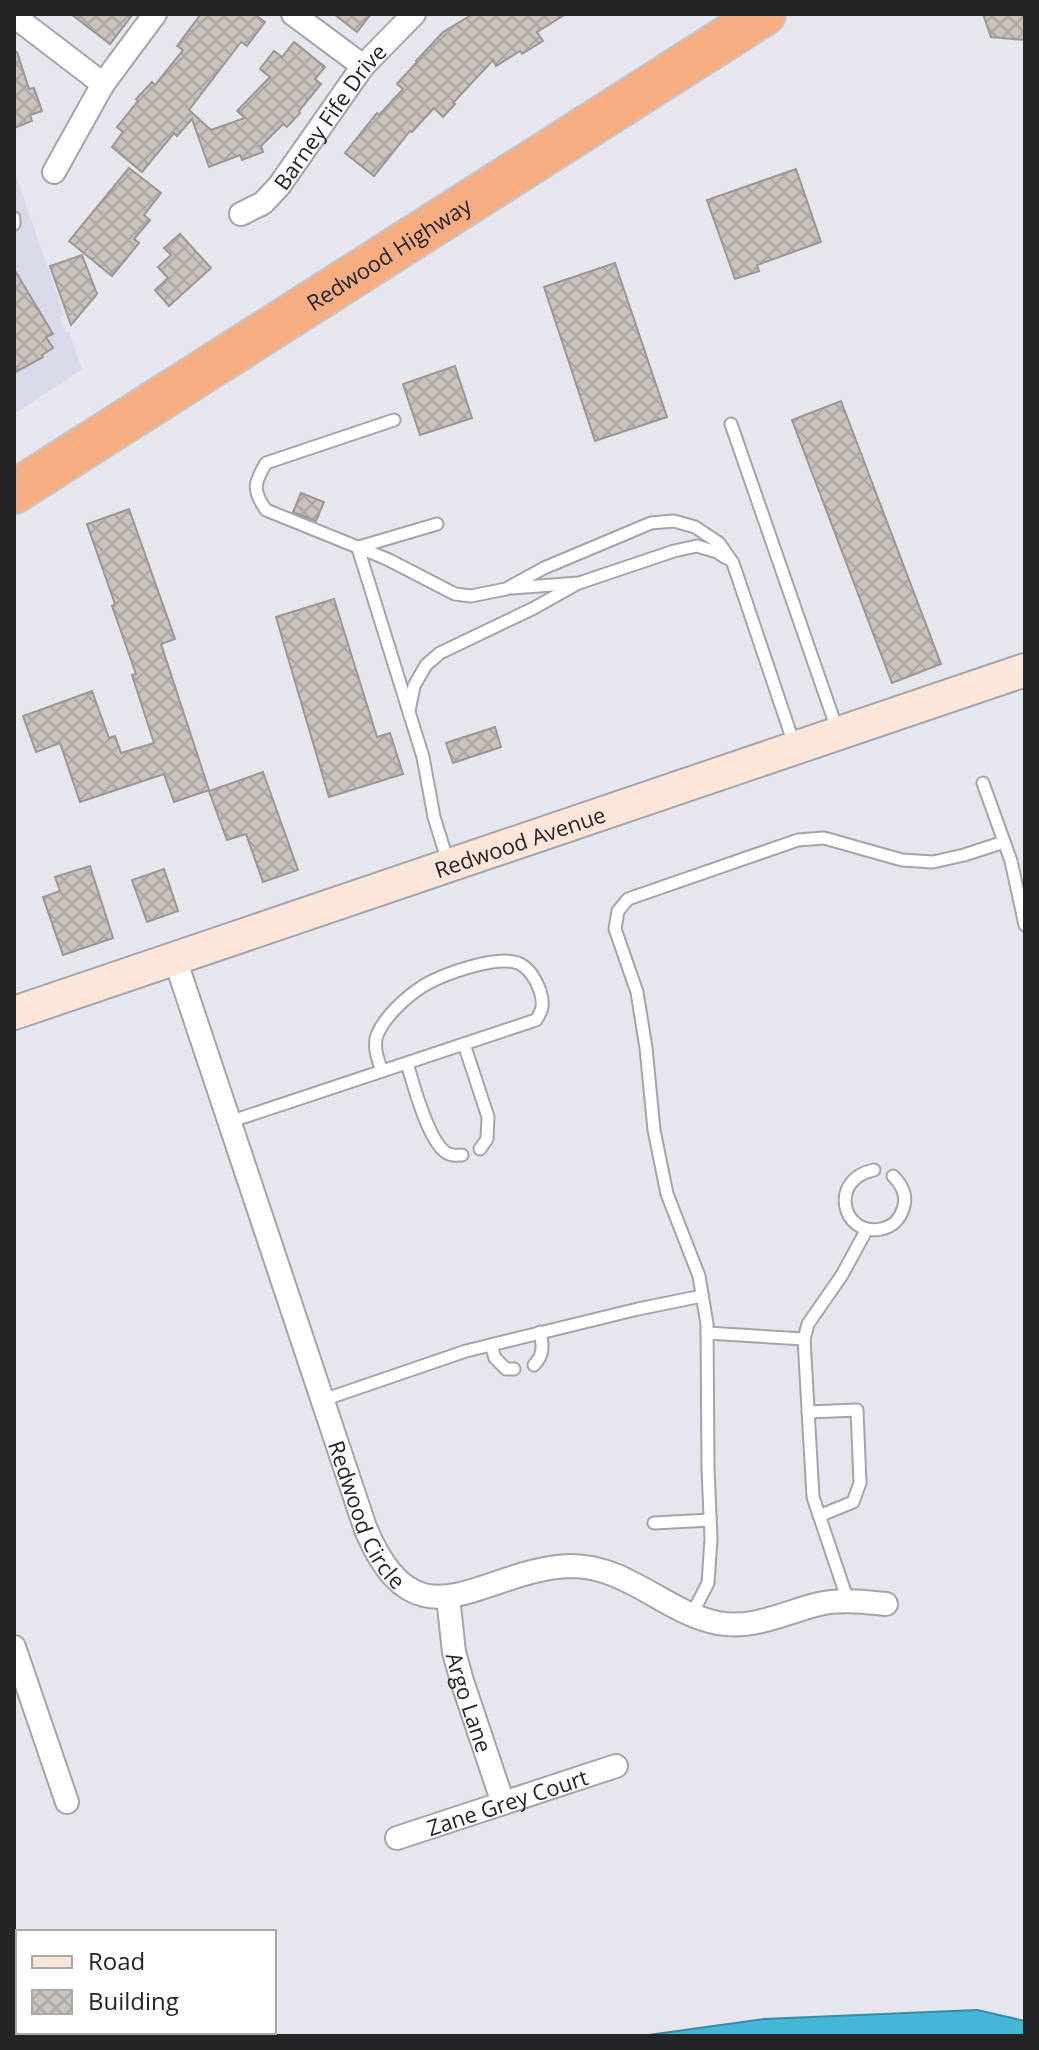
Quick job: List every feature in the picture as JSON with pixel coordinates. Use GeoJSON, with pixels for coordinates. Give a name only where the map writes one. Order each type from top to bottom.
{"type":"FeatureCollection","features":[{"type":"Feature","properties":{"kind":"highway","name":"Redwood Highway"},"geometry":{"type":"LineString","coordinates":[[14,492],[764,14]]}},
{"type":"Feature","properties":{"kind":"main road","name":"Redwood Avenue"},"geometry":{"type":"LineString","coordinates":[[14,1013],[1025,670]]}},
{"type":"Feature","properties":{"kind":"street"},"geometry":{"type":"LineString","coordinates":[[54,172],[103,84],[155,14]]}},
{"type":"Feature","properties":{"kind":"street"},"geometry":{"type":"LineString","coordinates":[[293,14],[363,66]]}},
{"type":"Feature","properties":{"kind":"street","name":"Barney Fife Drive"},"geometry":{"type":"LineString","coordinates":[[241,214],[263,203],[279,186],[363,66],[414,14]]}},
{"type":"Feature","properties":{"kind":"street"},"geometry":{"type":"LineString","coordinates":[[14,16],[103,84]]}},
{"type":"Feature","properties":{"kind":"street","name":"Redwood Circle"},"geometry":{"type":"LineString","coordinates":[[175,959],[365,1527],[391,1574],[411,1589],[435,1598],[549,1569],[571,1566],[597,1569],[625,1579],[701,1619],[720,1624],[744,1625],[822,1603],[848,1601],[886,1604]]}},
{"type":"Feature","properties":{"kind":"street","name":"Argo Lane"},"geometry":{"type":"LineString","coordinates":[[448,1597],[454,1652],[503,1803]]}},
{"type":"Feature","properties":{"kind":"street"},"geometry":{"type":"LineString","coordinates":[[14,1647],[67,1802]]}},
{"type":"Feature","properties":{"kind":"street","name":"Zane Grey Court"},"geometry":{"type":"LineString","coordinates":[[397,1838],[616,1766]]}},
{"type":"Feature","properties":{"kind":"lane"},"geometry":{"type":"LineString","coordinates":[[394,420],[266,463],[256,480],[256,496],[266,510],[387,559],[455,594],[471,596],[506,589],[579,583]]}},
{"type":"Feature","properties":{"kind":"lane"},"geometry":{"type":"LineString","coordinates":[[731,424],[838,734]]}},
{"type":"Feature","properties":{"kind":"lane"},"geometry":{"type":"LineString","coordinates":[[506,589],[544,568],[651,523],[674,521],[695,527],[719,543],[733,563],[795,748]]}},
{"type":"Feature","properties":{"kind":"lane"},"geometry":{"type":"LineString","coordinates":[[358,548],[437,524]]}},
{"type":"Feature","properties":{"kind":"lane"},"geometry":{"type":"LineString","coordinates":[[408,711],[414,686],[426,665],[440,653],[579,583],[697,546],[717,552],[733,563]]}},
{"type":"Feature","properties":{"kind":"lane"},"geometry":{"type":"LineString","coordinates":[[358,548],[423,757],[434,817],[449,865]]}},
{"type":"Feature","properties":{"kind":"lane"},"geometry":{"type":"LineString","coordinates":[[983,783],[1011,861],[1025,925]]}},
{"type":"Feature","properties":{"kind":"lane"},"geometry":{"type":"LineString","coordinates":[[692,1614],[708,1583],[711,1539],[707,1333],[699,1276],[667,1194],[654,1130],[637,992],[615,929],[618,911],[628,899],[798,840],[824,838],[902,860],[933,862],[1004,842]]}},
{"type":"Feature","properties":{"kind":"lane"},"geometry":{"type":"LineString","coordinates":[[1011,861],[1025,856]]}},
{"type":"Feature","properties":{"kind":"lane"},"geometry":{"type":"LineString","coordinates":[[229,1122],[536,1020],[543,1000],[530,971],[505,961],[487,962],[424,985],[385,1021],[376,1038],[376,1055],[382,1071]]}},
{"type":"Feature","properties":{"kind":"lane"},"geometry":{"type":"LineString","coordinates":[[464,1044],[488,1117],[487,1139],[480,1149]]}},
{"type":"Feature","properties":{"kind":"lane"},"geometry":{"type":"LineString","coordinates":[[407,1063],[435,1140],[448,1154],[462,1155]]}},
{"type":"Feature","properties":{"kind":"lane"},"geometry":{"type":"LineString","coordinates":[[874,1170],[856,1176],[846,1192],[845,1201],[851,1219],[867,1229],[888,1227],[902,1213],[904,1193],[893,1176]]}},
{"type":"Feature","properties":{"kind":"lane"},"geometry":{"type":"LineString","coordinates":[[848,1601],[813,1497],[804,1339],[808,1324],[842,1275],[867,1229]]}},
{"type":"Feature","properties":{"kind":"lane"},"geometry":{"type":"LineString","coordinates":[[323,1400],[466,1351],[702,1296]]}},
{"type":"Feature","properties":{"kind":"lane"},"geometry":{"type":"LineString","coordinates":[[534,1365],[543,1352],[540,1332]]}},
{"type":"Feature","properties":{"kind":"lane"},"geometry":{"type":"LineString","coordinates":[[707,1333],[804,1339]]}},
{"type":"Feature","properties":{"kind":"lane"},"geometry":{"type":"LineString","coordinates":[[491,1345],[495,1358],[506,1369],[514,1369]]}},
{"type":"Feature","properties":{"kind":"lane"},"geometry":{"type":"LineString","coordinates":[[808,1412],[857,1410],[860,1483],[853,1502],[819,1516]]}},
{"type":"Feature","properties":{"kind":"lane"},"geometry":{"type":"LineString","coordinates":[[654,1523],[710,1520]]}},
{"type":"Feature","properties":{"kind":"shaded area"},"geometry":{"type":"Polygon","coordinates":[[[14,170],[64,315],[60,317],[65,332],[69,332],[82,369],[14,414],[14,170]]]}},
{"type":"Feature","properties":{"kind":"water"},"geometry":{"type":"Polygon","coordinates":[[[977,2010],[1025,2021],[1025,2036],[641,2036],[764,2019],[977,2010]]]}},
{"type":"Feature","properties":{"kind":"building"},"geometry":{"type":"Polygon","coordinates":[[[71,14],[133,14],[110,44],[71,14]]]}},
{"type":"Feature","properties":{"kind":"building"},"geometry":{"type":"Polygon","coordinates":[[[201,14],[254,14],[265,22],[247,46],[241,42],[189,110],[211,130],[245,118],[237,111],[270,77],[260,69],[274,51],[282,57],[294,42],[325,67],[315,79],[321,84],[287,127],[283,124],[261,146],[263,152],[242,160],[240,155],[209,167],[192,119],[177,136],[174,133],[142,172],[112,147],[123,132],[117,127],[138,101],[136,99],[152,82],[155,85],[183,50],[177,46],[201,14]]]}},
{"type":"Feature","properties":{"kind":"building"},"geometry":{"type":"Polygon","coordinates":[[[334,14],[371,14],[357,32],[334,14]]]}},
{"type":"Feature","properties":{"kind":"building"},"geometry":{"type":"Polygon","coordinates":[[[473,14],[566,14],[537,32],[543,41],[496,66],[493,60],[443,117],[434,108],[410,131],[374,176],[345,153],[377,113],[379,115],[403,89],[397,84],[416,61],[443,32],[473,14]]]}},
{"type":"Feature","properties":{"kind":"building"},"geometry":{"type":"Polygon","coordinates":[[[983,14],[1025,14],[1025,40],[991,37],[983,14]]]}},
{"type":"Feature","properties":{"kind":"building"},"geometry":{"type":"Polygon","coordinates":[[[14,52],[17,52],[29,89],[34,88],[42,111],[30,115],[32,121],[14,128],[14,52]]]}},
{"type":"Feature","properties":{"kind":"building"},"geometry":{"type":"Polygon","coordinates":[[[129,168],[161,193],[144,215],[150,220],[134,239],[139,243],[112,276],[69,241],[129,168]]]}},
{"type":"Feature","properties":{"kind":"building"},"geometry":{"type":"Polygon","coordinates":[[[796,169],[821,242],[757,265],[759,271],[735,279],[707,200],[796,169]]]}},
{"type":"Feature","properties":{"kind":"building"},"geometry":{"type":"Polygon","coordinates":[[[180,234],[211,268],[169,306],[155,290],[168,278],[158,267],[171,255],[164,248],[180,234]]]}},
{"type":"Feature","properties":{"kind":"building"},"geometry":{"type":"Polygon","coordinates":[[[82,255],[97,294],[71,325],[50,266],[82,255]]]}},
{"type":"Feature","properties":{"kind":"building"},"geometry":{"type":"Polygon","coordinates":[[[615,263],[667,417],[595,441],[544,287],[615,263]]]}},
{"type":"Feature","properties":{"kind":"building"},"geometry":{"type":"Polygon","coordinates":[[[14,269],[53,334],[46,337],[53,348],[14,373],[14,269]]]}},
{"type":"Feature","properties":{"kind":"building"},"geometry":{"type":"Polygon","coordinates":[[[455,366],[472,418],[420,435],[403,384],[455,366]]]}},
{"type":"Feature","properties":{"kind":"building"},"geometry":{"type":"Polygon","coordinates":[[[841,401],[941,664],[892,683],[792,420],[841,401]]]}},
{"type":"Feature","properties":{"kind":"building"},"geometry":{"type":"Polygon","coordinates":[[[301,493],[324,502],[316,521],[293,512],[301,493]]]}},
{"type":"Feature","properties":{"kind":"building"},"geometry":{"type":"Polygon","coordinates":[[[129,509],[175,639],[161,644],[209,790],[174,802],[164,774],[80,802],[60,743],[36,752],[23,716],[92,691],[109,738],[115,736],[121,753],[154,743],[132,675],[136,674],[112,606],[115,604],[87,524],[129,509]]]}},
{"type":"Feature","properties":{"kind":"building"},"geometry":{"type":"Polygon","coordinates":[[[334,599],[377,737],[390,733],[403,774],[329,797],[276,617],[334,599]]]}},
{"type":"Feature","properties":{"kind":"building"},"geometry":{"type":"Polygon","coordinates":[[[495,727],[501,747],[453,763],[446,743],[495,727]]]}},
{"type":"Feature","properties":{"kind":"building"},"geometry":{"type":"Polygon","coordinates":[[[263,772],[298,870],[263,882],[246,834],[227,840],[209,791],[263,772]]]}},
{"type":"Feature","properties":{"kind":"building"},"geometry":{"type":"Polygon","coordinates":[[[90,866],[113,938],[63,955],[43,897],[60,891],[55,877],[90,866]]]}},
{"type":"Feature","properties":{"kind":"building"},"geometry":{"type":"Polygon","coordinates":[[[164,869],[178,911],[147,922],[132,880],[164,869]]]}}]}
